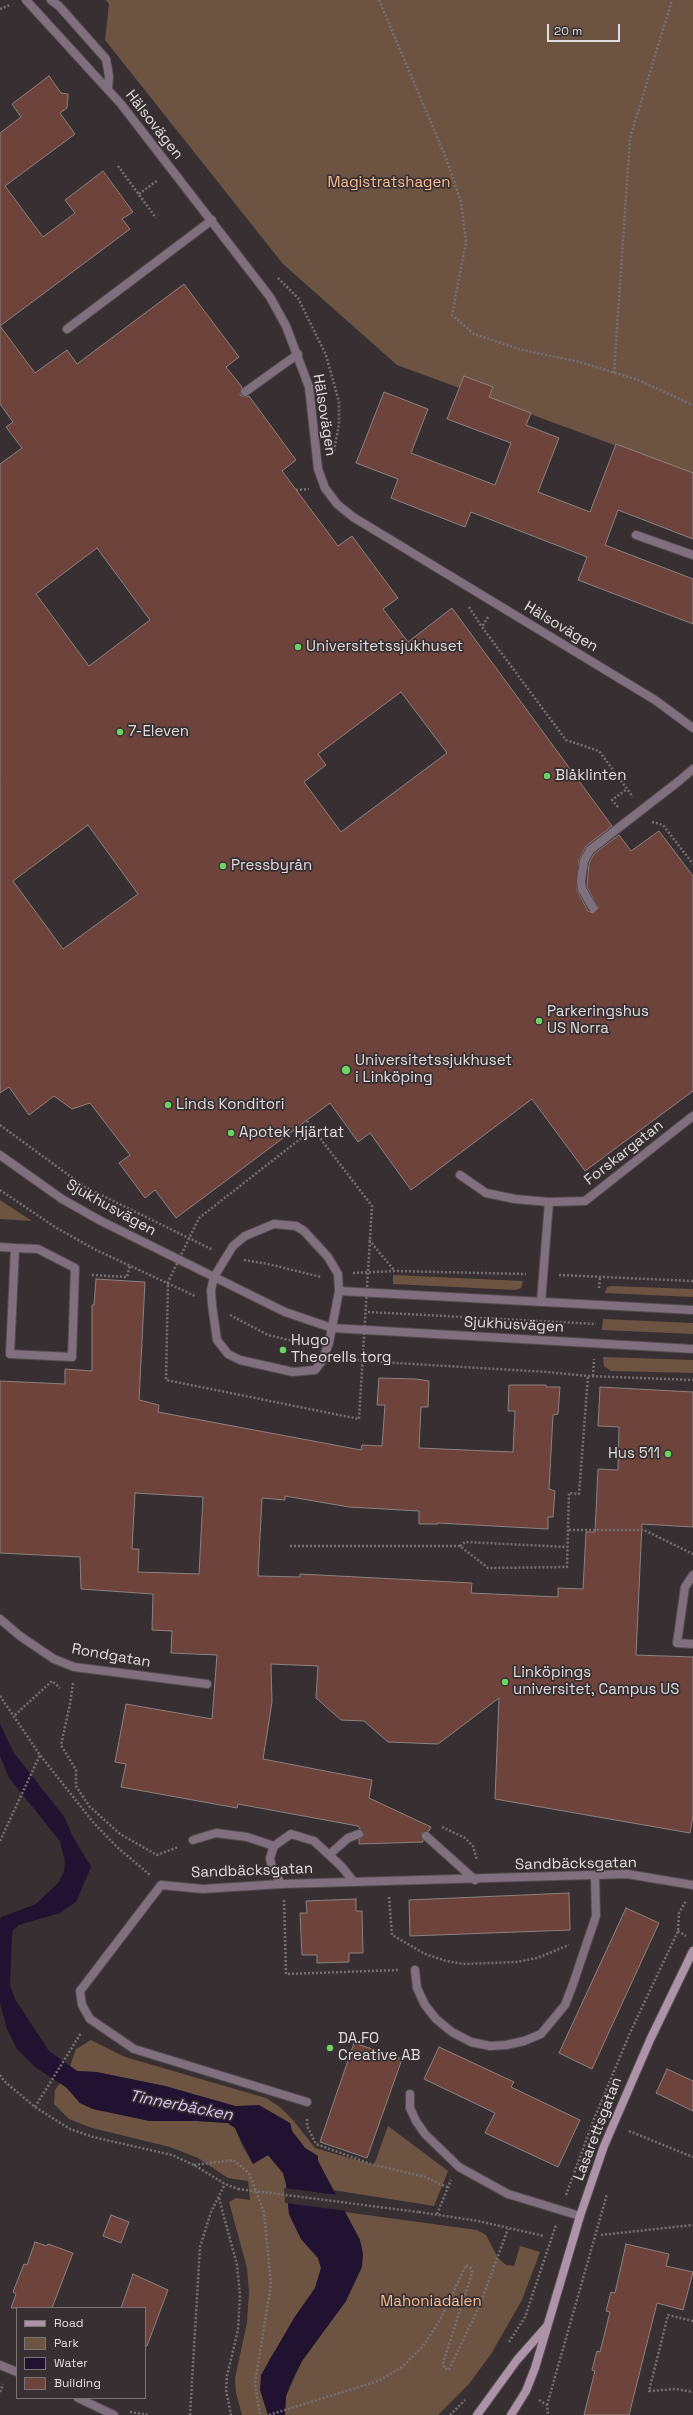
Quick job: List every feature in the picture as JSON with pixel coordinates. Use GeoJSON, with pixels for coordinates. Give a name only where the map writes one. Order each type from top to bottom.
{"type":"FeatureCollection","features":[{"type":"Feature","properties":{"kind":"main road","name":"Lasarettsgatan"},"geometry":{"type":"LineString","coordinates":[[511,2415],[526,2392],[580,2216],[604,2146],[624,2097],[693,1951]]}},
{"type":"Feature","properties":{"kind":"main road","name":"Lasarettsgatan"},"geometry":{"type":"LineString","coordinates":[[477,2415],[517,2360],[548,2324]]}},
{"type":"Feature","properties":{"kind":"street","name":"Hälsovägen"},"geometry":{"type":"LineString","coordinates":[[26,0],[108,90],[212,220],[270,297],[298,354],[309,387],[318,469],[325,488],[337,504],[360,521],[655,700],[693,728]]}},
{"type":"Feature","properties":{"kind":"street"},"geometry":{"type":"LineString","coordinates":[[51,0],[59,6],[106,59],[109,76],[108,90]]}},
{"type":"Feature","properties":{"kind":"street"},"geometry":{"type":"LineString","coordinates":[[67,329],[212,220]]}},
{"type":"Feature","properties":{"kind":"street"},"geometry":{"type":"LineString","coordinates":[[245,392],[298,354]]}},
{"type":"Feature","properties":{"kind":"street"},"geometry":{"type":"LineString","coordinates":[[636,535],[693,555]]}},
{"type":"Feature","properties":{"kind":"street"},"geometry":{"type":"LineString","coordinates":[[593,908],[582,889],[581,876],[584,861],[590,850],[693,769]]}},
{"type":"Feature","properties":{"kind":"street","name":"Forskargatan"},"geometry":{"type":"LineString","coordinates":[[460,1175],[486,1193],[515,1199],[549,1202],[585,1200],[693,1116]]}},
{"type":"Feature","properties":{"kind":"street","name":"Sjukhusvägen"},"geometry":{"type":"LineString","coordinates":[[0,1155],[56,1195],[94,1218],[285,1312],[332,1328],[693,1348]]}},
{"type":"Feature","properties":{"kind":"street"},"geometry":{"type":"LineString","coordinates":[[541,1302],[549,1202]]}},
{"type":"Feature","properties":{"kind":"street"},"geometry":{"type":"LineString","coordinates":[[274,1224],[283,1224],[304,1231],[315,1241],[338,1274],[339,1291],[326,1354],[315,1370],[293,1372],[240,1360],[228,1354],[217,1340],[211,1290],[214,1277],[226,1256],[245,1236],[274,1224]]}},
{"type":"Feature","properties":{"kind":"street"},"geometry":{"type":"LineString","coordinates":[[0,1247],[38,1249],[75,1268],[72,1357],[10,1354],[15,1248]]}},
{"type":"Feature","properties":{"kind":"street","name":"Sjukhusvägen"},"geometry":{"type":"LineString","coordinates":[[339,1291],[693,1310]]}},
{"type":"Feature","properties":{"kind":"street"},"geometry":{"type":"LineString","coordinates":[[693,1574],[686,1587],[680,1616],[677,1643],[693,1644]]}},
{"type":"Feature","properties":{"kind":"street","name":"Rondgatan"},"geometry":{"type":"LineString","coordinates":[[0,1619],[20,1636],[54,1659],[74,1667],[207,1684]]}},
{"type":"Feature","properties":{"kind":"street"},"geometry":{"type":"LineString","coordinates":[[193,1840],[216,1833],[247,1837],[274,1846]]}},
{"type":"Feature","properties":{"kind":"street"},"geometry":{"type":"LineString","coordinates":[[281,1884],[271,1863],[274,1846],[291,1834],[314,1841],[330,1854],[354,1882]]}},
{"type":"Feature","properties":{"kind":"street"},"geometry":{"type":"LineString","coordinates":[[330,1854],[348,1838],[359,1834]]}},
{"type":"Feature","properties":{"kind":"street"},"geometry":{"type":"LineString","coordinates":[[426,1836],[475,1880]]}},
{"type":"Feature","properties":{"kind":"street","name":"Sandbäcksgatan"},"geometry":{"type":"LineString","coordinates":[[160,1885],[204,1889],[281,1884],[475,1880],[627,1874],[693,1885]]}},
{"type":"Feature","properties":{"kind":"street"},"geometry":{"type":"LineString","coordinates":[[415,1970],[417,1988],[424,2005],[436,2019],[452,2032],[471,2042],[490,2046],[512,2044],[541,2034],[565,2005],[591,1931],[596,1916],[595,1876]]}},
{"type":"Feature","properties":{"kind":"street"},"geometry":{"type":"LineString","coordinates":[[160,1885],[80,1991],[82,2006],[90,2019],[134,2049],[307,2102]]}},
{"type":"Feature","properties":{"kind":"street"},"geometry":{"type":"LineString","coordinates":[[410,2094],[410,2108],[416,2121],[425,2134],[459,2167],[508,2194],[580,2216]]}},
{"type":"Feature","properties":{"kind":"street"},"geometry":{"type":"LineString","coordinates":[[0,2365],[16,2372]]}},
{"type":"Feature","properties":{"kind":"street"},"geometry":{"type":"LineString","coordinates":[[80,2399],[114,2415]]}},
{"type":"Feature","properties":{"kind":"path"},"geometry":{"type":"LineString","coordinates":[[0,9],[8,8],[15,0]]}},
{"type":"Feature","properties":{"kind":"path"},"geometry":{"type":"LineString","coordinates":[[379,0],[446,158],[461,202],[466,242],[452,315],[474,334],[522,350],[580,362],[638,380],[693,405]]}},
{"type":"Feature","properties":{"kind":"path"},"geometry":{"type":"LineString","coordinates":[[614,373],[630,138],[672,0]]}},
{"type":"Feature","properties":{"kind":"path"},"geometry":{"type":"LineString","coordinates":[[118,166],[156,218]]}},
{"type":"Feature","properties":{"kind":"path"},"geometry":{"type":"LineString","coordinates":[[139,194],[159,179]]}},
{"type":"Feature","properties":{"kind":"path"},"geometry":{"type":"LineString","coordinates":[[274,275],[298,298],[326,355],[339,402],[339,424],[333,456]]}},
{"type":"Feature","properties":{"kind":"path"},"geometry":{"type":"LineString","coordinates":[[496,604],[482,627],[566,740],[599,751],[635,800]]}},
{"type":"Feature","properties":{"kind":"path"},"geometry":{"type":"LineString","coordinates":[[618,807],[612,800],[627,788]]}},
{"type":"Feature","properties":{"kind":"path"},"geometry":{"type":"LineString","coordinates":[[648,817],[653,823],[663,825],[693,864]]}},
{"type":"Feature","properties":{"kind":"path"},"geometry":{"type":"LineString","coordinates":[[307,1121],[313,1129]]}},
{"type":"Feature","properties":{"kind":"path"},"geometry":{"type":"LineString","coordinates":[[0,1125],[85,1187],[226,1256],[268,1264],[320,1277],[338,1274],[395,1271],[693,1281]]}},
{"type":"Feature","properties":{"kind":"path"},"geometry":{"type":"LineString","coordinates":[[0,1190],[55,1227],[96,1250],[212,1305],[268,1335],[284,1340],[306,1343],[326,1354],[363,1362],[547,1372],[588,1376],[693,1380]]}},
{"type":"Feature","properties":{"kind":"path"},"geometry":{"type":"LineString","coordinates":[[369,1240],[395,1271]]}},
{"type":"Feature","properties":{"kind":"path"},"geometry":{"type":"LineString","coordinates":[[96,1275],[127,1277],[130,1265]]}},
{"type":"Feature","properties":{"kind":"path"},"geometry":{"type":"LineString","coordinates":[[366,1311],[596,1324]]}},
{"type":"Feature","properties":{"kind":"path"},"geometry":{"type":"LineString","coordinates":[[290,1546],[460,1546],[488,1568],[567,1567],[569,1493],[579,1494],[588,1376]]}},
{"type":"Feature","properties":{"kind":"path"},"geometry":{"type":"LineString","coordinates":[[569,1530],[644,1530],[693,1554]]}},
{"type":"Feature","properties":{"kind":"path"},"geometry":{"type":"LineString","coordinates":[[460,1546],[465,1542],[568,1548]]}},
{"type":"Feature","properties":{"kind":"path"},"geometry":{"type":"LineString","coordinates":[[74,1667],[70,1704],[61,1745],[76,1770],[76,1786],[89,1806],[120,1834],[157,1855],[193,1840]]}},
{"type":"Feature","properties":{"kind":"path"},"geometry":{"type":"LineString","coordinates":[[15,1715],[52,1680],[60,1688]]}},
{"type":"Feature","properties":{"kind":"path"},"geometry":{"type":"LineString","coordinates":[[0,1696],[15,1715],[40,1755],[93,1822],[117,1847],[160,1885]]}},
{"type":"Feature","properties":{"kind":"path"},"geometry":{"type":"LineString","coordinates":[[0,1841],[40,1755]]}},
{"type":"Feature","properties":{"kind":"path"},"geometry":{"type":"LineString","coordinates":[[388,1882],[392,1935],[425,1954],[446,1961],[490,1964],[537,1958],[565,1947],[591,1931]]}},
{"type":"Feature","properties":{"kind":"path"},"geometry":{"type":"LineString","coordinates":[[281,1884],[284,1905],[286,1974],[415,1970]]}},
{"type":"Feature","properties":{"kind":"path"},"geometry":{"type":"LineString","coordinates":[[35,2107],[72,2047]]}},
{"type":"Feature","properties":{"kind":"path"},"geometry":{"type":"LineString","coordinates":[[0,2075],[4,2081],[35,2107],[70,2130],[172,2155],[194,2165],[225,2184],[238,2189],[437,2214],[544,2236]]}},
{"type":"Feature","properties":{"kind":"path"},"geometry":{"type":"LineString","coordinates":[[307,2102],[307,2126],[316,2144],[371,2164],[425,2177],[447,2187],[437,2214]]}},
{"type":"Feature","properties":{"kind":"path"},"geometry":{"type":"LineString","coordinates":[[626,2138],[631,2124]]}},
{"type":"Feature","properties":{"kind":"path"},"geometry":{"type":"LineString","coordinates":[[628,2131],[693,2157]]}},
{"type":"Feature","properties":{"kind":"path"},"geometry":{"type":"LineString","coordinates":[[194,2165],[233,2160],[249,2173],[264,2212],[271,2284],[255,2383],[260,2415]]}},
{"type":"Feature","properties":{"kind":"path"},"geometry":{"type":"LineString","coordinates":[[190,2415],[200,2247],[211,2212],[225,2184]]}},
{"type":"Feature","properties":{"kind":"path"},"geometry":{"type":"LineString","coordinates":[[547,2405],[608,2190]]}},
{"type":"Feature","properties":{"kind":"path"},"geometry":{"type":"LineString","coordinates":[[218,2198],[236,2265],[240,2295],[238,2330],[226,2390],[231,2415]]}},
{"type":"Feature","properties":{"kind":"path"},"geometry":{"type":"LineString","coordinates":[[601,2235],[693,2225]]}},
{"type":"Feature","properties":{"kind":"path"},"geometry":{"type":"LineString","coordinates":[[269,2415],[378,2381],[402,2367],[423,2346],[451,2298],[466,2265],[472,2269],[472,2274],[464,2303],[443,2363],[446,2370],[452,2367],[479,2307],[508,2229]]}},
{"type":"Feature","properties":{"kind":"path"},"geometry":{"type":"LineString","coordinates":[[451,2298],[479,2307]]}},
{"type":"Feature","properties":{"kind":"path"},"geometry":{"type":"LineString","coordinates":[[693,2321],[668,2315],[648,2391],[676,2389],[693,2392]]}},
{"type":"Feature","properties":{"kind":"green space","name":"Magistratshagen"},"geometry":{"type":"Polygon","coordinates":[[[106,0],[693,0],[693,474],[397,365],[283,264],[105,40],[109,4],[106,0]]]}},
{"type":"Feature","properties":{"kind":"green space"},"geometry":{"type":"Polygon","coordinates":[[[0,1200],[32,1221],[0,1219],[0,1200]]]}},
{"type":"Feature","properties":{"kind":"green space"},"geometry":{"type":"Polygon","coordinates":[[[393,1275],[523,1281],[521,1288],[516,1290],[393,1284],[393,1275]]]}},
{"type":"Feature","properties":{"kind":"green space"},"geometry":{"type":"Polygon","coordinates":[[[607,1287],[693,1289],[693,1297],[605,1293],[607,1287]]]}},
{"type":"Feature","properties":{"kind":"green space"},"geometry":{"type":"Polygon","coordinates":[[[603,1319],[693,1323],[693,1334],[602,1330],[603,1319]]]}},
{"type":"Feature","properties":{"kind":"green space"},"geometry":{"type":"Polygon","coordinates":[[[603,1357],[693,1360],[693,1373],[611,1371],[604,1366],[603,1357]]]}},
{"type":"Feature","properties":{"kind":"green space"},"geometry":{"type":"Polygon","coordinates":[[[91,2040],[125,2057],[266,2098],[280,2107],[293,2120],[315,2148],[374,2165],[388,2126],[448,2171],[434,2206],[333,2190],[318,2161],[318,2156],[305,2148],[292,2131],[290,2123],[259,2106],[235,2106],[165,2086],[96,2072],[77,2071],[70,2066],[76,2049],[91,2040]]]}},
{"type":"Feature","properties":{"kind":"green space"},"geometry":{"type":"Polygon","coordinates":[[[60,2083],[67,2088],[80,2103],[93,2109],[150,2121],[197,2121],[228,2123],[235,2128],[243,2147],[253,2164],[268,2155],[283,2173],[286,2184],[289,2214],[301,2239],[318,2258],[321,2268],[315,2288],[269,2360],[264,2402],[268,2415],[242,2415],[236,2393],[235,2378],[247,2323],[249,2291],[247,2268],[229,2202],[236,2198],[250,2200],[248,2181],[228,2178],[198,2158],[170,2147],[92,2128],[69,2119],[54,2104],[55,2090],[60,2083]]]}},
{"type":"Feature","properties":{"kind":"green space","name":"Mahoniadalen"},"geometry":{"type":"Polygon","coordinates":[[[345,2212],[477,2230],[486,2235],[498,2258],[506,2265],[514,2266],[520,2246],[540,2252],[522,2300],[491,2354],[469,2384],[438,2415],[285,2415],[286,2396],[302,2361],[346,2301],[360,2240],[345,2212]]]}},
{"type":"Feature","properties":{"kind":"water","name":"Tinnerbäcken"},"geometry":{"type":"Polygon","coordinates":[[[0,1724],[14,1753],[65,1818],[72,1835],[91,1867],[76,1902],[60,1913],[19,1925],[13,1930],[10,1985],[15,1999],[49,2051],[77,2071],[96,2072],[165,2086],[235,2106],[259,2105],[290,2123],[292,2131],[305,2148],[318,2156],[318,2161],[360,2240],[363,2254],[362,2267],[346,2301],[302,2361],[293,2378],[286,2396],[285,2415],[268,2415],[260,2390],[261,2375],[294,2318],[315,2288],[321,2268],[318,2258],[301,2239],[289,2214],[286,2184],[283,2173],[268,2155],[253,2164],[235,2128],[228,2123],[197,2121],[150,2121],[93,2109],[80,2103],[67,2088],[35,2067],[17,2049],[7,2029],[0,2003],[0,1919],[1,1917],[36,1904],[58,1883],[64,1872],[65,1862],[60,1841],[9,1778],[0,1756],[0,1724]]]}},
{"type":"Feature","properties":{"kind":"pier"},"geometry":{"type":"Polygon","coordinates":[[[284,2188],[338,2195],[347,2211],[285,2203],[284,2188]]]}},
{"type":"Feature","properties":{"kind":"building"},"geometry":{"type":"Polygon","coordinates":[[[49,76],[61,93],[68,94],[67,108],[60,113],[75,134],[5,186],[43,237],[75,213],[65,200],[103,171],[133,212],[122,219],[130,229],[0,326],[0,133],[21,117],[12,104],[49,76]]]}},
{"type":"Feature","properties":{"kind":"building","name":"Universitetssjukhuset"},"geometry":{"type":"Polygon","coordinates":[[[184,284],[239,357],[226,367],[242,387],[240,395],[245,397],[249,396],[296,460],[282,471],[338,546],[352,536],[398,598],[383,609],[408,642],[452,608],[612,826],[586,846],[579,860],[577,890],[588,911],[593,913],[598,908],[587,887],[589,863],[594,854],[619,835],[631,851],[659,831],[693,876],[693,1091],[585,1171],[532,1099],[411,1190],[370,1133],[358,1142],[330,1103],[176,1218],[155,1190],[145,1198],[119,1163],[130,1155],[90,1103],[72,1109],[54,1096],[29,1115],[9,1087],[0,1093],[0,464],[22,448],[6,427],[13,422],[0,404],[0,326],[35,373],[67,350],[77,364],[184,284]],[[97,548],[36,594],[89,666],[150,620],[97,548]],[[401,692],[318,754],[326,765],[304,782],[341,832],[447,753],[401,692]],[[88,825],[13,881],[63,949],[138,894],[88,825]]]}},
{"type":"Feature","properties":{"kind":"building"},"geometry":{"type":"Polygon","coordinates":[[[464,376],[493,387],[489,397],[531,413],[526,425],[559,438],[538,492],[590,512],[616,444],[693,473],[693,539],[618,510],[605,545],[693,579],[693,624],[578,580],[587,557],[471,512],[465,527],[391,498],[398,479],[356,463],[384,392],[428,409],[411,453],[495,485],[511,443],[447,419],[464,376]]]}},
{"type":"Feature","properties":{"kind":"building"},"geometry":{"type":"Polygon","coordinates":[[[96,1279],[145,1282],[139,1400],[159,1405],[158,1412],[361,1450],[362,1445],[382,1446],[385,1405],[377,1405],[379,1378],[416,1379],[429,1381],[428,1407],[421,1407],[419,1448],[513,1452],[515,1411],[508,1411],[509,1385],[546,1385],[546,1387],[560,1387],[558,1414],[553,1415],[549,1489],[555,1491],[553,1517],[548,1517],[548,1529],[438,1523],[419,1524],[419,1511],[349,1507],[285,1496],[285,1500],[262,1498],[258,1576],[300,1577],[300,1574],[472,1583],[471,1593],[558,1597],[558,1588],[583,1589],[586,1532],[595,1532],[598,1469],[618,1470],[619,1427],[598,1426],[600,1387],[693,1392],[693,1527],[642,1524],[636,1655],[693,1657],[693,1816],[690,1833],[495,1799],[499,1698],[438,1744],[388,1742],[364,1721],[341,1720],[316,1698],[318,1666],[271,1664],[272,1702],[263,1759],[372,1780],[369,1798],[431,1827],[429,1831],[422,1833],[423,1842],[359,1844],[359,1840],[364,1835],[358,1826],[238,1804],[237,1808],[121,1787],[126,1764],[115,1762],[126,1704],[212,1719],[217,1655],[171,1653],[172,1631],[152,1630],[153,1594],[81,1589],[80,1557],[0,1553],[0,1381],[65,1384],[65,1369],[92,1371],[92,1305],[94,1305],[96,1279]],[[135,1493],[132,1549],[139,1549],[138,1572],[199,1574],[203,1497],[135,1493]]]}},
{"type":"Feature","properties":{"kind":"building"},"geometry":{"type":"Polygon","coordinates":[[[569,1893],[570,1930],[410,1936],[409,1900],[569,1893]]]}},
{"type":"Feature","properties":{"kind":"building"},"geometry":{"type":"Polygon","coordinates":[[[356,1899],[356,1911],[362,1911],[363,1953],[349,1953],[349,1962],[317,1963],[317,1955],[302,1955],[300,1913],[307,1913],[306,1901],[356,1899]]]}},
{"type":"Feature","properties":{"kind":"building"},"geometry":{"type":"Polygon","coordinates":[[[626,1908],[659,1923],[592,2069],[559,2053],[626,1908]]]}},
{"type":"Feature","properties":{"kind":"building"},"geometry":{"type":"Polygon","coordinates":[[[354,2043],[402,2059],[367,2158],[320,2142],[354,2043]]]}},
{"type":"Feature","properties":{"kind":"building"},"geometry":{"type":"Polygon","coordinates":[[[439,2047],[514,2082],[511,2087],[580,2120],[558,2167],[485,2133],[495,2113],[424,2079],[439,2047]]]}},
{"type":"Feature","properties":{"kind":"building"},"geometry":{"type":"Polygon","coordinates":[[[667,2069],[693,2081],[693,2111],[656,2093],[667,2069]]]}},
{"type":"Feature","properties":{"kind":"building"},"geometry":{"type":"Polygon","coordinates":[[[111,2215],[129,2222],[121,2243],[103,2236],[111,2215]]]}},
{"type":"Feature","properties":{"kind":"building"},"geometry":{"type":"Polygon","coordinates":[[[35,2242],[47,2246],[48,2244],[73,2253],[52,2307],[11,2308],[16,2294],[13,2292],[24,2264],[27,2265],[35,2242]]]}},
{"type":"Feature","properties":{"kind":"building"},"geometry":{"type":"Polygon","coordinates":[[[626,2244],[669,2254],[666,2266],[693,2272],[683,2310],[657,2303],[629,2415],[584,2415],[595,2371],[592,2370],[597,2351],[600,2352],[610,2312],[606,2311],[611,2292],[615,2293],[626,2244]]]}},
{"type":"Feature","properties":{"kind":"building"},"geometry":{"type":"Polygon","coordinates":[[[133,2274],[168,2290],[147,2346],[146,2307],[121,2307],[133,2274]]]}},
{"type":"Feature","properties":{"kind":"place","name":"Universitetssjukhuset"},"geometry":{"type":"Point","coordinates":[298,647]}},
{"type":"Feature","properties":{"kind":"place","name":"7-Eleven"},"geometry":{"type":"Point","coordinates":[120,732]}},
{"type":"Feature","properties":{"kind":"place","name":"Blåklinten"},"geometry":{"type":"Point","coordinates":[547,776]}},
{"type":"Feature","properties":{"kind":"place","name":"Pressbyrån"},"geometry":{"type":"Point","coordinates":[223,866]}},
{"type":"Feature","properties":{"kind":"place","name":"Parkeringshus US Norra"},"geometry":{"type":"Point","coordinates":[539,1021]}},
{"type":"Feature","properties":{"kind":"place","name":"Universitetssjukhuset i Linköping"},"geometry":{"type":"Point","coordinates":[346,1070]}},
{"type":"Feature","properties":{"kind":"place","name":"Linds Konditori"},"geometry":{"type":"Point","coordinates":[168,1105]}},
{"type":"Feature","properties":{"kind":"place","name":"Apotek Hjärtat"},"geometry":{"type":"Point","coordinates":[231,1133]}},
{"type":"Feature","properties":{"kind":"place","name":"Hugo Theorells torg"},"geometry":{"type":"Point","coordinates":[283,1350]}},
{"type":"Feature","properties":{"kind":"place","name":"Hus 511"},"geometry":{"type":"Point","coordinates":[668,1454]}},
{"type":"Feature","properties":{"kind":"place","name":"Linköpings universitet, Campus US"},"geometry":{"type":"Point","coordinates":[505,1682]}},
{"type":"Feature","properties":{"kind":"place","name":"DA.FO Creative AB"},"geometry":{"type":"Point","coordinates":[330,2048]}}]}
